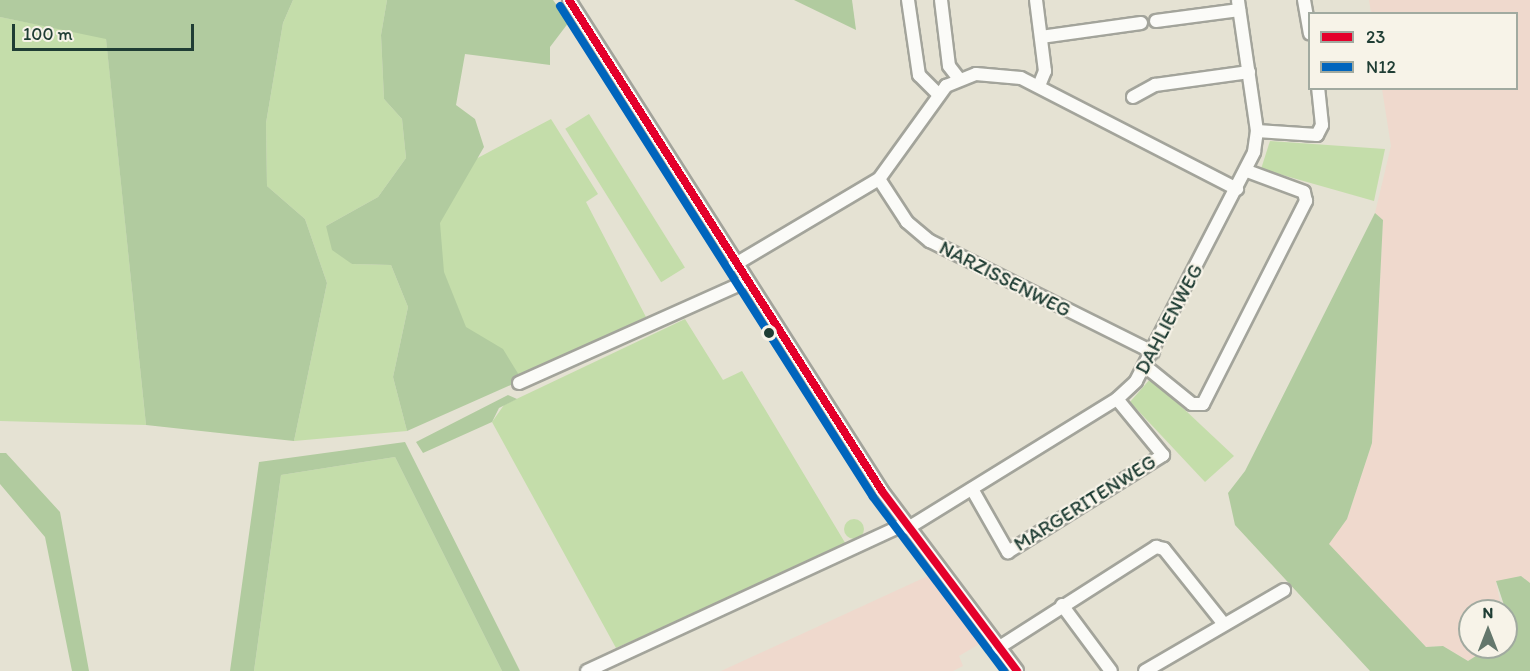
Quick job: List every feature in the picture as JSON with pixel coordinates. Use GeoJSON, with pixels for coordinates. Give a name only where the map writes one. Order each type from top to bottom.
{"type":"FeatureCollection","features":[{"type":"Feature","properties":{"kind":"street"},"geometry":{"type":"LineString","coordinates":[[569,0],[745,282],[907,526],[1017,671]]}},
{"type":"Feature","properties":{"kind":"street"},"geometry":{"type":"LineString","coordinates":[[908,0],[919,75],[939,95]]}},
{"type":"Feature","properties":{"kind":"street"},"geometry":{"type":"LineString","coordinates":[[941,0],[949,66],[959,79]]}},
{"type":"Feature","properties":{"kind":"street"},"geometry":{"type":"LineString","coordinates":[[1036,0],[1045,71],[1039,86]]}},
{"type":"Feature","properties":{"kind":"street"},"geometry":{"type":"LineString","coordinates":[[1304,0],[1308,22]]}},
{"type":"Feature","properties":{"kind":"street"},"geometry":{"type":"LineString","coordinates":[[1156,21],[1239,5]]}},
{"type":"Feature","properties":{"kind":"street","name":"DAHLIENWEG"},"geometry":{"type":"LineString","coordinates":[[587,671],[907,526],[972,489],[1117,399],[1145,366],[1153,352],[1246,171],[1257,131],[1239,5]]}},
{"type":"Feature","properties":{"kind":"street"},"geometry":{"type":"LineString","coordinates":[[1041,37],[1141,23]]}},
{"type":"Feature","properties":{"kind":"street"},"geometry":{"type":"LineString","coordinates":[[735,265],[879,179],[939,95],[959,79],[993,72],[1039,86],[1237,189]]}},
{"type":"Feature","properties":{"kind":"street"},"geometry":{"type":"LineString","coordinates":[[1133,96],[1155,85],[1249,72]]}},
{"type":"Feature","properties":{"kind":"street"},"geometry":{"type":"LineString","coordinates":[[1257,131],[1317,135],[1322,124],[1318,90]]}},
{"type":"Feature","properties":{"kind":"street"},"geometry":{"type":"LineString","coordinates":[[1145,366],[1192,404],[1203,404],[1306,201],[1304,192],[1246,171]]}},
{"type":"Feature","properties":{"kind":"street","name":"NARZISSENWEG"},"geometry":{"type":"LineString","coordinates":[[879,179],[907,222],[930,241],[1153,352]]}},
{"type":"Feature","properties":{"kind":"street"},"geometry":{"type":"LineString","coordinates":[[519,383],[745,282]]}},
{"type":"Feature","properties":{"kind":"street","name":"MARGERITENWEG"},"geometry":{"type":"LineString","coordinates":[[972,489],[1008,552],[1163,455],[1117,399]]}},
{"type":"Feature","properties":{"kind":"street"},"geometry":{"type":"LineString","coordinates":[[998,648],[1062,605],[1161,547],[1223,623]]}},
{"type":"Feature","properties":{"kind":"street"},"geometry":{"type":"LineString","coordinates":[[1145,671],[1223,623],[1284,590]]}},
{"type":"Feature","properties":{"kind":"street"},"geometry":{"type":"LineString","coordinates":[[1062,605],[1111,671]]}},
{"type":"Feature","properties":{"kind":"shaded area"},"geometry":{"type":"Polygon","coordinates":[[[1369,0],[1530,0],[1530,583],[1521,576],[1496,582],[1500,599],[1458,599],[1458,655],[1443,646],[1426,647],[1328,544],[1347,519],[1372,443],[1383,220],[1375,213],[1391,146],[1382,90],[1518,90],[1518,12],[1371,12],[1369,0]]]}},
{"type":"Feature","properties":{"kind":"shaded area"},"geometry":{"type":"Polygon","coordinates":[[[930,575],[981,643],[959,656],[963,666],[953,671],[721,671],[930,575]]]}},
{"type":"Feature","properties":{"kind":"green space"},"geometry":{"type":"Polygon","coordinates":[[[0,0],[293,0],[283,23],[266,123],[267,186],[305,219],[327,283],[294,441],[146,425],[106,39],[0,17],[0,0]]]}},
{"type":"Feature","properties":{"kind":"green space"},"geometry":{"type":"Polygon","coordinates":[[[293,0],[387,0],[381,35],[384,99],[402,119],[406,158],[378,197],[326,226],[352,264],[391,265],[408,307],[393,377],[407,431],[294,441],[327,283],[305,219],[267,186],[266,123],[283,23],[293,0]]]}},
{"type":"Feature","properties":{"kind":"green space"},"geometry":{"type":"Polygon","coordinates":[[[387,0],[553,0],[569,22],[550,47],[550,65],[465,54],[456,105],[475,119],[484,147],[440,223],[444,272],[466,327],[503,349],[522,380],[407,431],[393,377],[408,307],[391,265],[352,264],[332,250],[326,226],[378,197],[406,158],[402,119],[384,99],[381,35],[387,0]]]}},
{"type":"Feature","properties":{"kind":"green space"},"geometry":{"type":"Polygon","coordinates":[[[794,0],[852,0],[856,30],[794,0]]]}},
{"type":"Feature","properties":{"kind":"green space"},"geometry":{"type":"Polygon","coordinates":[[[0,17],[106,38],[146,425],[0,421],[0,17]]]}},
{"type":"Feature","properties":{"kind":"green space"},"geometry":{"type":"Polygon","coordinates":[[[589,114],[685,267],[661,282],[565,129],[589,114]]]}},
{"type":"Feature","properties":{"kind":"green space"},"geometry":{"type":"Polygon","coordinates":[[[551,119],[598,194],[586,202],[646,317],[484,396],[425,221],[457,169],[551,119]]]}},
{"type":"Feature","properties":{"kind":"green space"},"geometry":{"type":"Polygon","coordinates":[[[1270,141],[1385,149],[1374,201],[1261,169],[1270,141]]]}},
{"type":"Feature","properties":{"kind":"green space"},"geometry":{"type":"Polygon","coordinates":[[[1375,213],[1383,220],[1372,443],[1347,519],[1329,544],[1426,647],[1443,646],[1458,655],[1458,659],[1468,661],[1471,659],[1518,659],[1518,599],[1502,599],[1496,581],[1521,576],[1530,583],[1530,671],[1370,671],[1235,525],[1228,493],[1245,471],[1375,213]]]}},
{"type":"Feature","properties":{"kind":"green space"},"geometry":{"type":"Polygon","coordinates":[[[685,319],[723,380],[742,371],[847,546],[616,648],[492,422],[504,405],[685,319]]]}},
{"type":"Feature","properties":{"kind":"green space"},"geometry":{"type":"Polygon","coordinates":[[[1151,378],[1234,456],[1205,482],[1130,402],[1151,378]]]}},
{"type":"Feature","properties":{"kind":"green space"},"geometry":{"type":"Polygon","coordinates":[[[508,395],[517,399],[499,408],[492,422],[423,453],[416,442],[508,395]]]}},
{"type":"Feature","properties":{"kind":"green space"},"geometry":{"type":"Polygon","coordinates":[[[405,442],[520,671],[502,671],[395,457],[281,475],[254,671],[230,671],[259,462],[405,442]]]}},
{"type":"Feature","properties":{"kind":"green space"},"geometry":{"type":"Polygon","coordinates":[[[0,453],[6,453],[60,512],[89,671],[72,671],[45,537],[0,484],[0,453]]]}},
{"type":"Feature","properties":{"kind":"green space"},"geometry":{"type":"Polygon","coordinates":[[[395,457],[502,671],[254,671],[281,475],[395,457]]]}},
{"type":"Feature","properties":{"kind":"green space"},"geometry":{"type":"Polygon","coordinates":[[[854,519],[861,522],[864,529],[861,536],[854,539],[847,536],[844,529],[847,522],[854,519]]]}},
{"type":"Feature","properties":{"kind":"transit line","name":"23"},"geometry":{"type":"LineString","coordinates":[[569,0],[882,491],[1017,671]]}},
{"type":"Feature","properties":{"kind":"transit line","name":"N12"},"geometry":{"type":"LineString","coordinates":[[560,6],[873,497],[1004,671]]}}]}
